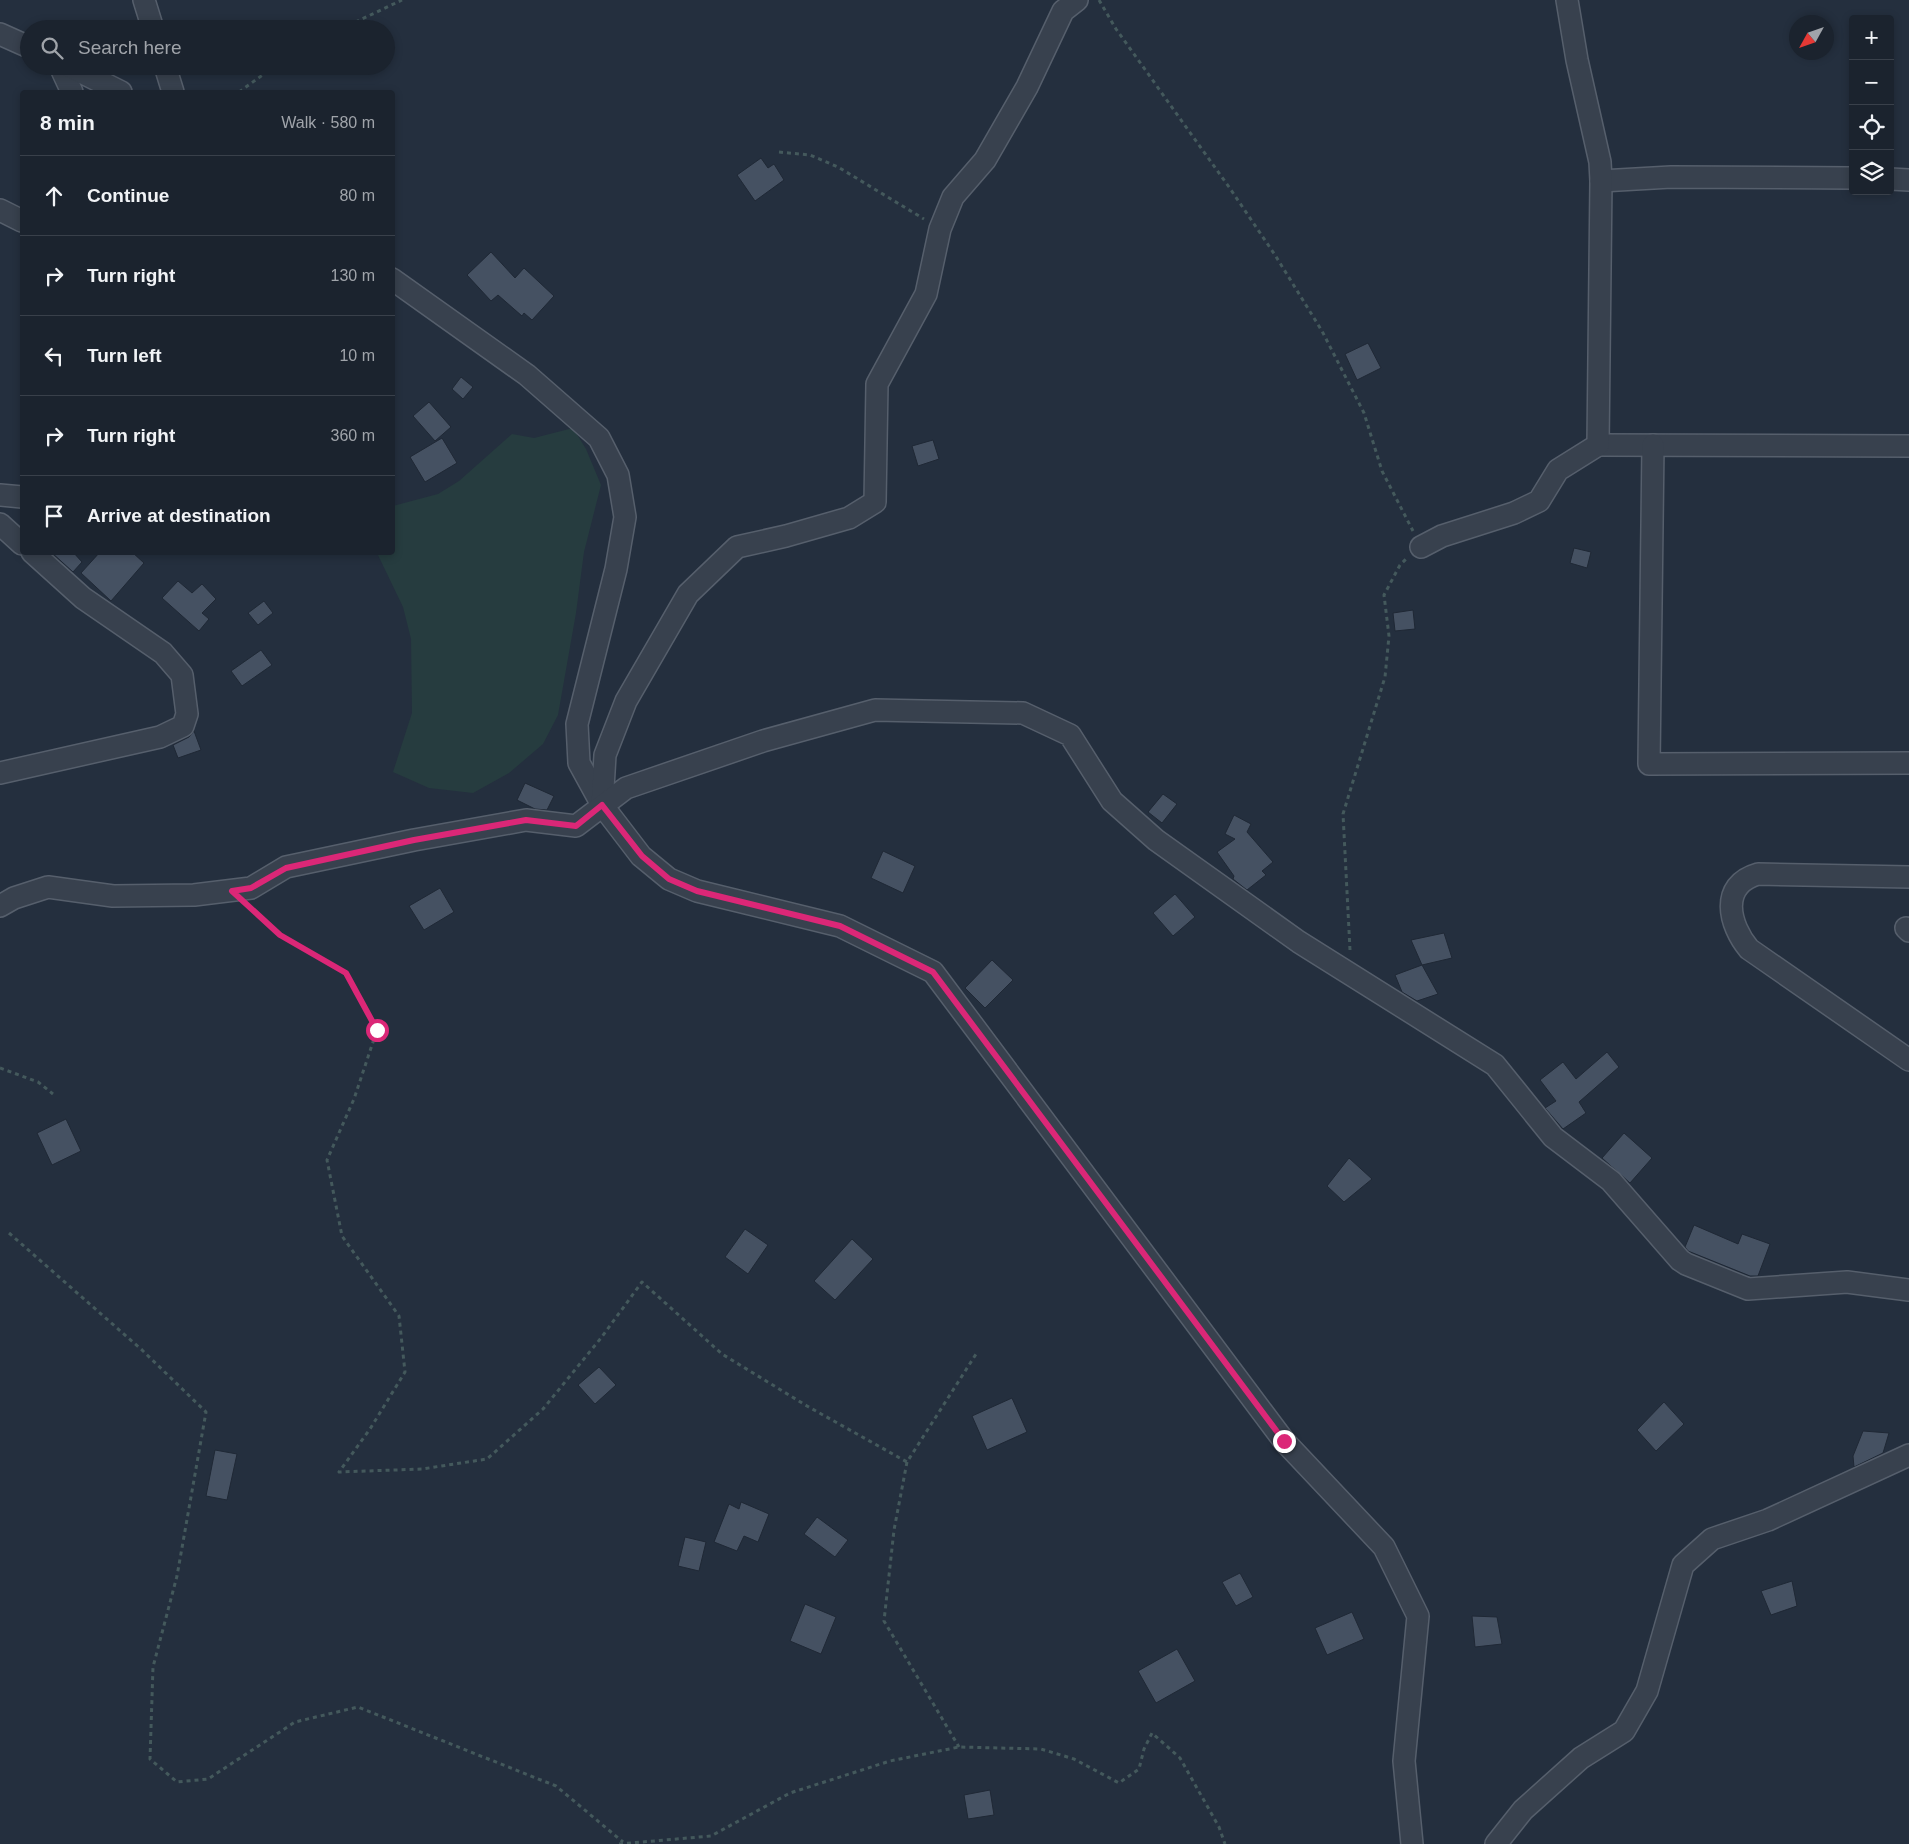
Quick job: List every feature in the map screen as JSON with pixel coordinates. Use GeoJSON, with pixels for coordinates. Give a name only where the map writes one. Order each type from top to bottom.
{"type":"FeatureCollection","features":[{"type":"Feature","properties":{"kind":"street"},"geometry":{"type":"LineString","coordinates":[[144,0],[150,20]]}},
{"type":"Feature","properties":{"kind":"street"},"geometry":{"type":"LineString","coordinates":[[1567,0],[1577,60],[1600,162],[1602,182],[1598,445]]}},
{"type":"Feature","properties":{"kind":"street"},"geometry":{"type":"LineString","coordinates":[[602,805],[605,755],[626,701],[651,654],[688,594],[736,547],[786,536],[849,518],[876,502],[878,384],[926,294],[940,228],[953,197],[985,160],[1027,87],[1063,11],[1072,1]]}},
{"type":"Feature","properties":{"kind":"street"},"geometry":{"type":"LineString","coordinates":[[0,34],[20,43]]}},
{"type":"Feature","properties":{"kind":"street"},"geometry":{"type":"LineString","coordinates":[[64,75],[71,90]]}},
{"type":"Feature","properties":{"kind":"street"},"geometry":{"type":"LineString","coordinates":[[87,75],[117,90]]}},
{"type":"Feature","properties":{"kind":"street"},"geometry":{"type":"LineString","coordinates":[[168,75],[172,90]]}},
{"type":"Feature","properties":{"kind":"street"},"geometry":{"type":"LineString","coordinates":[[1602,182],[1671,178],[1849,178]]}},
{"type":"Feature","properties":{"kind":"street"},"geometry":{"type":"LineString","coordinates":[[1894,179],[1909,180]]}},
{"type":"Feature","properties":{"kind":"street"},"geometry":{"type":"LineString","coordinates":[[0,210],[20,220]]}},
{"type":"Feature","properties":{"kind":"street"},"geometry":{"type":"LineString","coordinates":[[395,281],[527,375],[599,438],[618,475],[625,517],[616,570],[577,724],[579,763],[602,805],[642,856],[669,879],[697,891],[840,926],[933,972],[1284,1441],[1384,1547],[1418,1616],[1404,1761],[1412,1844]]}},
{"type":"Feature","properties":{"kind":"street"},"geometry":{"type":"LineString","coordinates":[[1421,547],[1442,536],[1514,513],[1539,501],[1558,470],[1598,445],[1909,446]]}},
{"type":"Feature","properties":{"kind":"street"},"geometry":{"type":"LineString","coordinates":[[1653,445],[1649,764],[1909,763]]}},
{"type":"Feature","properties":{"kind":"street"},"geometry":{"type":"LineString","coordinates":[[0,495],[20,497]]}},
{"type":"Feature","properties":{"kind":"street"},"geometry":{"type":"LineString","coordinates":[[0,524],[20,542]]}},
{"type":"Feature","properties":{"kind":"street"},"geometry":{"type":"LineString","coordinates":[[0,773],[160,737],[182,726],[187,714],[182,675],[164,654],[83,598],[35,555]]}},
{"type":"Feature","properties":{"kind":"street"},"geometry":{"type":"LineString","coordinates":[[0,906],[14,898],[48,887],[114,896],[194,895],[232,891],[251,888],[286,868],[414,840],[526,820],[576,826],[626,788],[763,741],[875,710],[1023,714],[1070,734],[1112,801],[1156,840],[1299,942],[1496,1065],[1553,1137],[1611,1181],[1680,1260],[1686,1264],[1748,1289],[1847,1282],[1909,1290]]}},
{"type":"Feature","properties":{"kind":"street"},"geometry":{"type":"LineString","coordinates":[[1909,877],[1758,874],[1743,880],[1734,893],[1732,900],[1733,924],[1742,940],[1754,953],[1909,1060]]}},
{"type":"Feature","properties":{"kind":"street"},"geometry":{"type":"LineString","coordinates":[[1496,1844],[1523,1810],[1580,1758],[1624,1731],[1648,1691],[1683,1565],[1712,1539],[1768,1520],[1909,1455]]}},
{"type":"Feature","properties":{"kind":"path"},"geometry":{"type":"LineString","coordinates":[[360,20],[402,0]]}},
{"type":"Feature","properties":{"kind":"path"},"geometry":{"type":"LineString","coordinates":[[1099,0],[1116,29],[1229,186],[1322,331],[1364,414],[1382,471],[1421,547],[1400,565],[1384,595],[1389,636],[1385,677],[1343,814],[1351,975]]}},
{"type":"Feature","properties":{"kind":"path"},"geometry":{"type":"LineString","coordinates":[[242,90],[263,75]]}},
{"type":"Feature","properties":{"kind":"path"},"geometry":{"type":"LineString","coordinates":[[779,152],[810,155],[838,167],[940,228]]}},
{"type":"Feature","properties":{"kind":"path"},"geometry":{"type":"LineString","coordinates":[[232,891],[280,935],[346,973],[377,1030],[354,1099],[327,1160],[342,1236],[399,1316],[405,1372],[370,1429],[339,1472],[422,1469],[487,1458],[543,1409],[601,1338],[642,1282],[722,1354],[807,1406],[908,1462]]}},
{"type":"Feature","properties":{"kind":"path"},"geometry":{"type":"LineString","coordinates":[[0,1068],[38,1082],[53,1094]]}},
{"type":"Feature","properties":{"kind":"path"},"geometry":{"type":"LineString","coordinates":[[9,1233],[142,1350],[206,1412],[177,1576],[154,1667],[150,1759],[177,1782],[208,1779],[295,1722],[358,1707],[556,1786],[621,1843],[710,1836],[790,1794],[890,1761],[959,1748],[1042,1750],[1074,1759],[1119,1783],[1138,1769],[1152,1733],[1180,1758],[1219,1827],[1225,1844]]}},
{"type":"Feature","properties":{"kind":"path"},"geometry":{"type":"LineString","coordinates":[[959,1748],[884,1621],[894,1530],[908,1462],[978,1351]]}},
{"type":"Feature","properties":{"kind":"green space"},"geometry":{"type":"Polygon","coordinates":[[[573,428],[586,449],[601,485],[584,552],[576,613],[558,715],[543,744],[509,773],[473,793],[429,788],[393,772],[412,713],[411,639],[403,607],[378,555],[395,555],[395,505],[438,494],[459,481],[512,434],[534,438],[573,428]]]}},
{"type":"Feature","properties":{"kind":"building"},"geometry":{"type":"Polygon","coordinates":[[[761,158],[768,168],[774,164],[784,180],[755,201],[737,175],[761,158]]]}},
{"type":"Feature","properties":{"kind":"building"},"geometry":{"type":"Polygon","coordinates":[[[491,252],[515,278],[524,268],[554,296],[532,320],[524,313],[522,316],[498,295],[491,301],[467,275],[491,252]]]}},
{"type":"Feature","properties":{"kind":"building"},"geometry":{"type":"Polygon","coordinates":[[[1368,343],[1381,368],[1357,380],[1345,354],[1368,343]]]}},
{"type":"Feature","properties":{"kind":"building"},"geometry":{"type":"Polygon","coordinates":[[[461,377],[473,387],[463,399],[452,389],[461,377]]]}},
{"type":"Feature","properties":{"kind":"building"},"geometry":{"type":"Polygon","coordinates":[[[429,402],[451,427],[435,441],[413,416],[429,402]]]}},
{"type":"Feature","properties":{"kind":"building"},"geometry":{"type":"Polygon","coordinates":[[[442,438],[457,463],[425,482],[410,457],[442,438]]]}},
{"type":"Feature","properties":{"kind":"building"},"geometry":{"type":"Polygon","coordinates":[[[933,440],[939,459],[918,466],[912,446],[933,440]]]}},
{"type":"Feature","properties":{"kind":"building"},"geometry":{"type":"Polygon","coordinates":[[[1574,548],[1591,552],[1587,568],[1570,563],[1574,548]]]}},
{"type":"Feature","properties":{"kind":"building"},"geometry":{"type":"Polygon","coordinates":[[[54,555],[76,555],[82,562],[73,572],[54,555]]]}},
{"type":"Feature","properties":{"kind":"building"},"geometry":{"type":"Polygon","coordinates":[[[97,555],[135,555],[144,563],[111,601],[81,573],[97,555]]]}},
{"type":"Feature","properties":{"kind":"building"},"geometry":{"type":"Polygon","coordinates":[[[178,581],[192,593],[202,584],[216,599],[202,613],[209,619],[199,631],[162,598],[178,581]]]}},
{"type":"Feature","properties":{"kind":"building"},"geometry":{"type":"Polygon","coordinates":[[[264,601],[273,613],[258,625],[248,613],[264,601]]]}},
{"type":"Feature","properties":{"kind":"building"},"geometry":{"type":"Polygon","coordinates":[[[1413,610],[1415,629],[1395,631],[1393,613],[1413,610]]]}},
{"type":"Feature","properties":{"kind":"building"},"geometry":{"type":"Polygon","coordinates":[[[261,650],[272,665],[242,686],[231,671],[261,650]]]}},
{"type":"Feature","properties":{"kind":"building"},"geometry":{"type":"Polygon","coordinates":[[[194,731],[201,750],[178,758],[173,745],[189,737],[194,731]]]}},
{"type":"Feature","properties":{"kind":"building"},"geometry":{"type":"Polygon","coordinates":[[[525,783],[554,796],[547,810],[535,809],[517,800],[525,783]]]}},
{"type":"Feature","properties":{"kind":"building"},"geometry":{"type":"Polygon","coordinates":[[[1163,794],[1177,804],[1162,823],[1148,812],[1163,794]]]}},
{"type":"Feature","properties":{"kind":"building"},"geometry":{"type":"Polygon","coordinates":[[[1234,815],[1251,824],[1247,832],[1273,862],[1262,871],[1266,875],[1247,890],[1233,879],[1234,876],[1217,852],[1235,839],[1225,834],[1234,815]]]}},
{"type":"Feature","properties":{"kind":"building"},"geometry":{"type":"Polygon","coordinates":[[[883,851],[915,866],[903,893],[871,878],[883,851]]]}},
{"type":"Feature","properties":{"kind":"building"},"geometry":{"type":"Polygon","coordinates":[[[440,888],[454,912],[424,930],[409,906],[440,888]]]}},
{"type":"Feature","properties":{"kind":"building"},"geometry":{"type":"Polygon","coordinates":[[[1175,894],[1195,917],[1173,936],[1153,913],[1175,894]]]}},
{"type":"Feature","properties":{"kind":"building"},"geometry":{"type":"Polygon","coordinates":[[[1444,933],[1452,958],[1422,965],[1411,940],[1444,933]]]}},
{"type":"Feature","properties":{"kind":"building"},"geometry":{"type":"Polygon","coordinates":[[[992,960],[1013,980],[985,1008],[965,988],[992,960]]]}},
{"type":"Feature","properties":{"kind":"building"},"geometry":{"type":"Polygon","coordinates":[[[1422,965],[1438,994],[1417,1001],[1402,992],[1395,975],[1422,965]]]}},
{"type":"Feature","properties":{"kind":"building"},"geometry":{"type":"Polygon","coordinates":[[[1607,1052],[1619,1067],[1579,1102],[1586,1113],[1563,1129],[1545,1108],[1556,1101],[1540,1080],[1563,1062],[1576,1079],[1607,1052]]]}},
{"type":"Feature","properties":{"kind":"building"},"geometry":{"type":"Polygon","coordinates":[[[66,1119],[81,1151],[52,1165],[37,1133],[66,1119]]]}},
{"type":"Feature","properties":{"kind":"building"},"geometry":{"type":"Polygon","coordinates":[[[1624,1133],[1652,1158],[1630,1183],[1602,1158],[1624,1133]]]}},
{"type":"Feature","properties":{"kind":"building"},"geometry":{"type":"Polygon","coordinates":[[[1349,1158],[1372,1179],[1344,1202],[1327,1186],[1349,1158]]]}},
{"type":"Feature","properties":{"kind":"building"},"geometry":{"type":"Polygon","coordinates":[[[1694,1225],[1738,1244],[1742,1234],[1770,1244],[1758,1276],[1750,1276],[1688,1251],[1685,1247],[1694,1225]]]}},
{"type":"Feature","properties":{"kind":"building"},"geometry":{"type":"Polygon","coordinates":[[[745,1229],[768,1245],[748,1274],[725,1257],[745,1229]]]}},
{"type":"Feature","properties":{"kind":"building"},"geometry":{"type":"Polygon","coordinates":[[[852,1239],[873,1259],[835,1300],[814,1281],[852,1239]]]}},
{"type":"Feature","properties":{"kind":"building"},"geometry":{"type":"Polygon","coordinates":[[[599,1367],[616,1385],[595,1404],[578,1385],[599,1367]]]}},
{"type":"Feature","properties":{"kind":"building"},"geometry":{"type":"Polygon","coordinates":[[[1012,1398],[1027,1432],[987,1450],[972,1416],[1012,1398]]]}},
{"type":"Feature","properties":{"kind":"building"},"geometry":{"type":"Polygon","coordinates":[[[1664,1402],[1684,1424],[1656,1451],[1637,1430],[1664,1402]]]}},
{"type":"Feature","properties":{"kind":"building"},"geometry":{"type":"Polygon","coordinates":[[[1863,1431],[1889,1433],[1883,1453],[1854,1467],[1853,1456],[1863,1431]]]}},
{"type":"Feature","properties":{"kind":"building"},"geometry":{"type":"Polygon","coordinates":[[[215,1450],[237,1454],[227,1500],[206,1496],[215,1450]]]}},
{"type":"Feature","properties":{"kind":"building"},"geometry":{"type":"Polygon","coordinates":[[[741,1502],[769,1514],[758,1542],[744,1536],[737,1551],[714,1542],[729,1504],[739,1509],[741,1502]]]}},
{"type":"Feature","properties":{"kind":"building"},"geometry":{"type":"Polygon","coordinates":[[[817,1517],[848,1540],[835,1557],[804,1534],[817,1517]]]}},
{"type":"Feature","properties":{"kind":"building"},"geometry":{"type":"Polygon","coordinates":[[[685,1537],[706,1542],[699,1571],[678,1566],[685,1537]]]}},
{"type":"Feature","properties":{"kind":"building"},"geometry":{"type":"Polygon","coordinates":[[[1240,1573],[1253,1597],[1236,1606],[1222,1582],[1240,1573]]]}},
{"type":"Feature","properties":{"kind":"building"},"geometry":{"type":"Polygon","coordinates":[[[1792,1581],[1797,1606],[1771,1615],[1761,1591],[1792,1581]]]}},
{"type":"Feature","properties":{"kind":"building"},"geometry":{"type":"Polygon","coordinates":[[[805,1604],[836,1617],[821,1654],[790,1641],[805,1604]]]}},
{"type":"Feature","properties":{"kind":"building"},"geometry":{"type":"Polygon","coordinates":[[[1352,1612],[1364,1639],[1327,1655],[1315,1628],[1352,1612]]]}},
{"type":"Feature","properties":{"kind":"building"},"geometry":{"type":"Polygon","coordinates":[[[1472,1616],[1497,1617],[1502,1644],[1475,1647],[1472,1616]]]}},
{"type":"Feature","properties":{"kind":"building"},"geometry":{"type":"Polygon","coordinates":[[[1177,1649],[1195,1681],[1156,1703],[1138,1671],[1177,1649]]]}},
{"type":"Feature","properties":{"kind":"building"},"geometry":{"type":"Polygon","coordinates":[[[990,1790],[994,1815],[968,1819],[964,1795],[990,1790]]]}},
{"type":"Feature","properties":{"kind":"route"},"geometry":{"type":"LineString","coordinates":[[377,1030],[346,973],[280,935],[232,891],[251,888],[286,868],[414,840],[526,820],[576,826],[602,805],[642,856],[669,879],[697,891],[840,926],[933,972],[1284,1441]]}}]}
